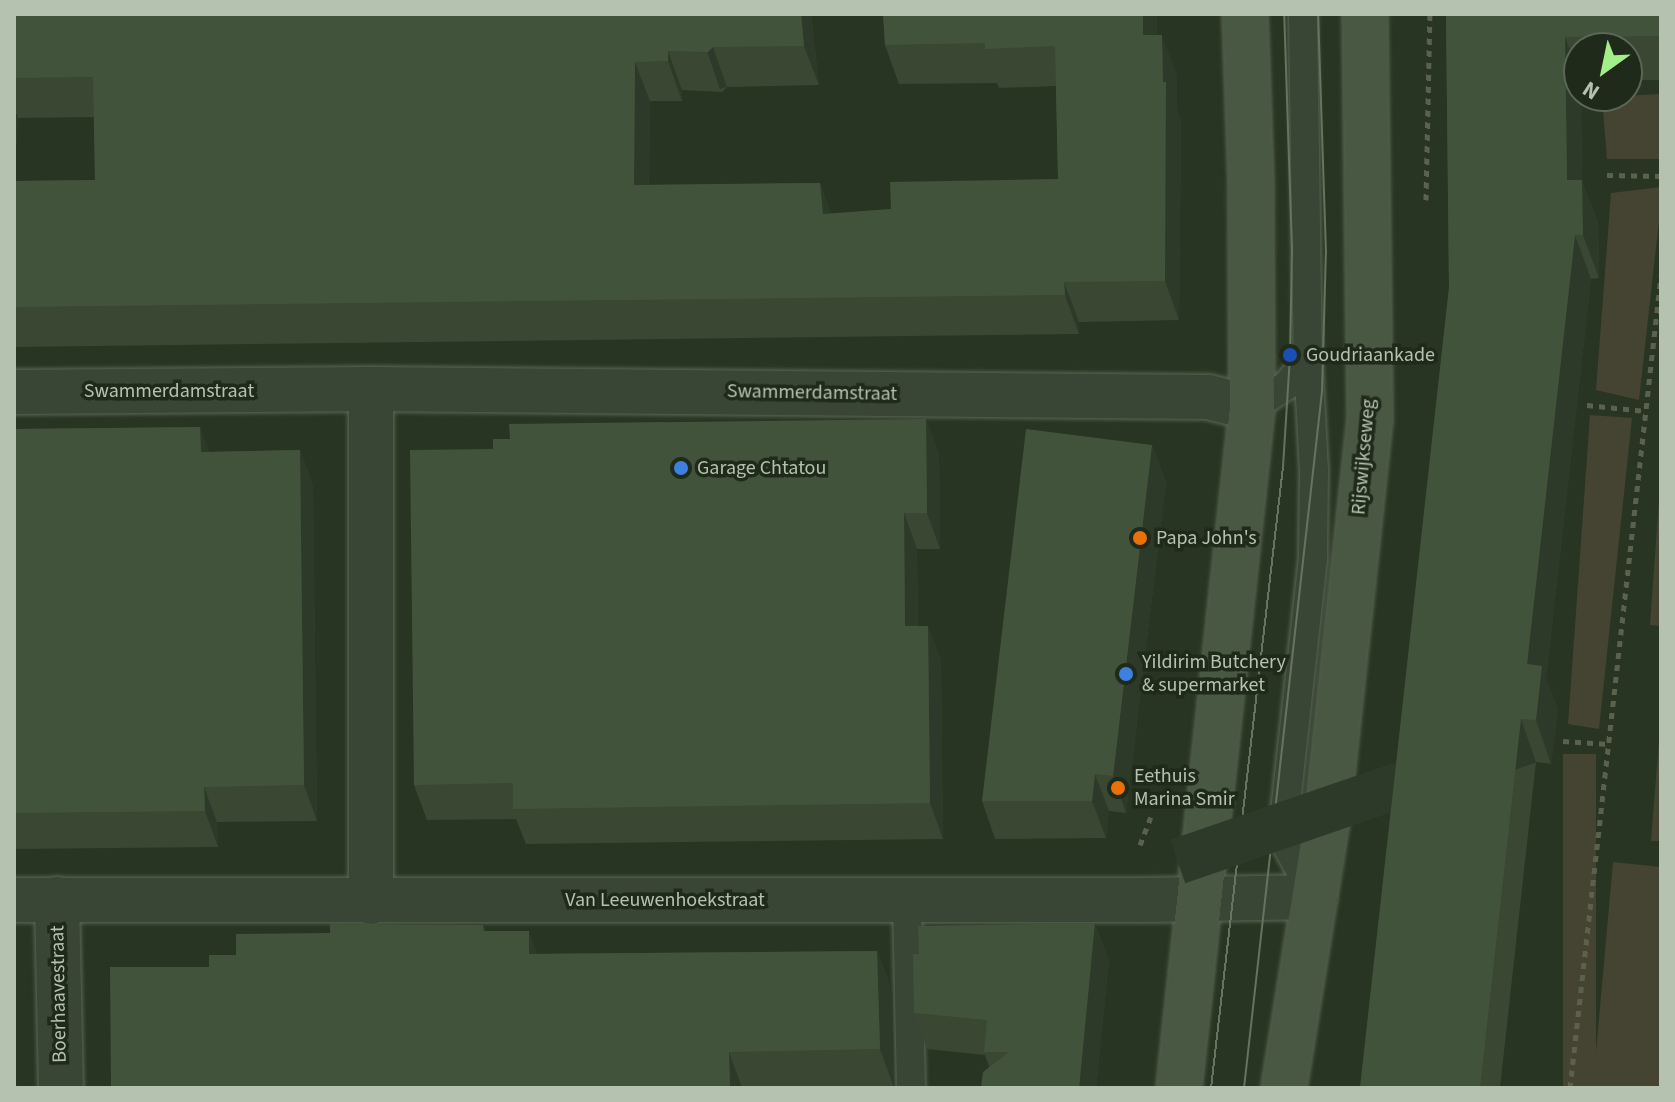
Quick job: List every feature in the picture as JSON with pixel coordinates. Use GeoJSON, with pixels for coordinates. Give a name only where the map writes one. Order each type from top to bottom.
{"type":"FeatureCollection","features":[{"type":"Feature","properties":{"kind":"main road"},"geometry":{"type":"LineString","coordinates":[[1179,1088],[1252,408],[1251,184],[1245,14]]}},
{"type":"Feature","properties":{"kind":"main road","name":"Rijswijkseweg"},"geometry":{"type":"LineString","coordinates":[[1284,1088],[1327,821],[1370,420],[1365,14]]}},
{"type":"Feature","properties":{"kind":"street","name":"Swammerdamstraat"},"geometry":{"type":"LineString","coordinates":[[14,392],[371,389],[1208,397],[1252,408]]}},
{"type":"Feature","properties":{"kind":"street"},"geometry":{"type":"LineString","coordinates":[[371,389],[371,902]]}},
{"type":"Feature","properties":{"kind":"street","name":"Van Leeuwenhoekstraat"},"geometry":{"type":"LineString","coordinates":[[14,900],[371,902],[1315,897]]}},
{"type":"Feature","properties":{"kind":"street","name":"Boerhaavestraat"},"geometry":{"type":"LineString","coordinates":[[57,899],[61,1088]]}},
{"type":"Feature","properties":{"kind":"lane"},"geometry":{"type":"LineString","coordinates":[[1303,14],[1309,261],[1308,360],[1314,471],[1313,558],[1282,837],[1315,897]]}},
{"type":"Feature","properties":{"kind":"lane"},"geometry":{"type":"LineString","coordinates":[[1252,408],[1287,385],[1308,360]]}},
{"type":"Feature","properties":{"kind":"lane"},"geometry":{"type":"LineString","coordinates":[[907,899],[911,1088]]}},
{"type":"Feature","properties":{"kind":"path"},"geometry":{"type":"LineString","coordinates":[[1607,175],[1661,176]]}},
{"type":"Feature","properties":{"kind":"path"},"geometry":{"type":"LineString","coordinates":[[1570,1088],[1661,276]]}},
{"type":"Feature","properties":{"kind":"path"},"geometry":{"type":"LineString","coordinates":[[1587,405],[1646,411]]}},
{"type":"Feature","properties":{"kind":"path"},"geometry":{"type":"LineString","coordinates":[[1563,741],[1609,744]]}},
{"type":"Feature","properties":{"kind":"shaded area"},"geometry":{"type":"Polygon","coordinates":[[[1661,94],[1660,159],[1607,159],[1603,112],[1643,112],[1643,95],[1661,94]]]}},
{"type":"Feature","properties":{"kind":"shaded area"},"geometry":{"type":"Polygon","coordinates":[[[1661,187],[1639,400],[1596,390],[1611,193],[1661,187]]]}},
{"type":"Feature","properties":{"kind":"shaded area"},"geometry":{"type":"Polygon","coordinates":[[[1590,415],[1632,418],[1599,729],[1568,724],[1590,415]]]}},
{"type":"Feature","properties":{"kind":"shaded area"},"geometry":{"type":"Polygon","coordinates":[[[1661,472],[1661,626],[1650,625],[1661,472]]]}},
{"type":"Feature","properties":{"kind":"shaded area"},"geometry":{"type":"Polygon","coordinates":[[[1661,715],[1661,841],[1651,841],[1661,715]]]}},
{"type":"Feature","properties":{"kind":"shaded area"},"geometry":{"type":"Polygon","coordinates":[[[1563,754],[1596,754],[1596,1088],[1563,1088],[1563,754]]]}},
{"type":"Feature","properties":{"kind":"shaded area"},"geometry":{"type":"Polygon","coordinates":[[[1613,862],[1661,867],[1661,1088],[1593,1086],[1613,862]]]}},
{"type":"Feature","properties":{"kind":"building"},"geometry":{"type":"Polygon","coordinates":[[[14,14],[801,14],[804,46],[713,47],[708,52],[668,51],[668,61],[635,62],[634,185],[820,183],[823,214],[891,209],[890,182],[1058,179],[1055,46],[985,49],[985,43],[885,45],[883,14],[1143,14],[1143,35],[1162,35],[1163,82],[1166,82],[1165,281],[1064,282],[1065,295],[14,307],[14,181],[95,180],[93,77],[14,78],[14,14]]]}},
{"type":"Feature","properties":{"kind":"building"},"geometry":{"type":"Polygon","coordinates":[[[1446,14],[1661,14],[1661,36],[1643,36],[1643,32],[1563,32],[1567,180],[1582,180],[1583,235],[1575,235],[1527,664],[1542,666],[1536,720],[1521,719],[1480,1088],[1360,1088],[1449,288],[1446,14]]]}},
{"type":"Feature","properties":{"kind":"building"},"geometry":{"type":"Polygon","coordinates":[[[926,419],[927,513],[904,513],[905,626],[928,626],[930,803],[513,809],[513,783],[414,785],[410,450],[493,449],[493,439],[510,439],[509,424],[926,419]]]}},
{"type":"Feature","properties":{"kind":"building"},"geometry":{"type":"Polygon","coordinates":[[[200,427],[201,452],[300,450],[304,785],[204,787],[205,811],[14,813],[14,429],[200,427]]]}},
{"type":"Feature","properties":{"kind":"building"},"geometry":{"type":"Polygon","coordinates":[[[1026,429],[1152,445],[1113,776],[1095,774],[1092,801],[982,801],[1026,429]]]}},
{"type":"Feature","properties":{"kind":"building"},"geometry":{"type":"Polygon","coordinates":[[[1095,923],[1079,1088],[981,1088],[983,1072],[1009,1052],[984,1052],[987,1020],[914,1013],[913,954],[919,954],[918,926],[1095,923]]]}},
{"type":"Feature","properties":{"kind":"building"},"geometry":{"type":"Polygon","coordinates":[[[330,924],[483,925],[483,931],[529,931],[529,954],[877,951],[880,1049],[729,1052],[730,1088],[111,1088],[110,967],[209,967],[209,955],[236,955],[236,934],[330,933],[330,924]]]}},
{"type":"Feature","properties":{"kind":"tram line"},"geometry":{"type":"LineString","coordinates":[[1211,1088],[1283,467],[1292,249],[1284,14]]}},
{"type":"Feature","properties":{"kind":"tram line"},"geometry":{"type":"LineString","coordinates":[[1244,1088],[1322,392],[1326,253],[1318,14]]}},
{"type":"Feature","properties":{"kind":"place","name":"Goudriaankade"},"geometry":{"type":"Point","coordinates":[1290,355]}},
{"type":"Feature","properties":{"kind":"place","name":"Garage Chtatou"},"geometry":{"type":"Point","coordinates":[681,468]}},
{"type":"Feature","properties":{"kind":"place","name":"Papa John's"},"geometry":{"type":"Point","coordinates":[1140,538]}},
{"type":"Feature","properties":{"kind":"place","name":"Yildirim Butchery & supermarket"},"geometry":{"type":"Point","coordinates":[1126,674]}},
{"type":"Feature","properties":{"kind":"place","name":"Eethuis Marina Smir"},"geometry":{"type":"Point","coordinates":[1118,788]}}]}
